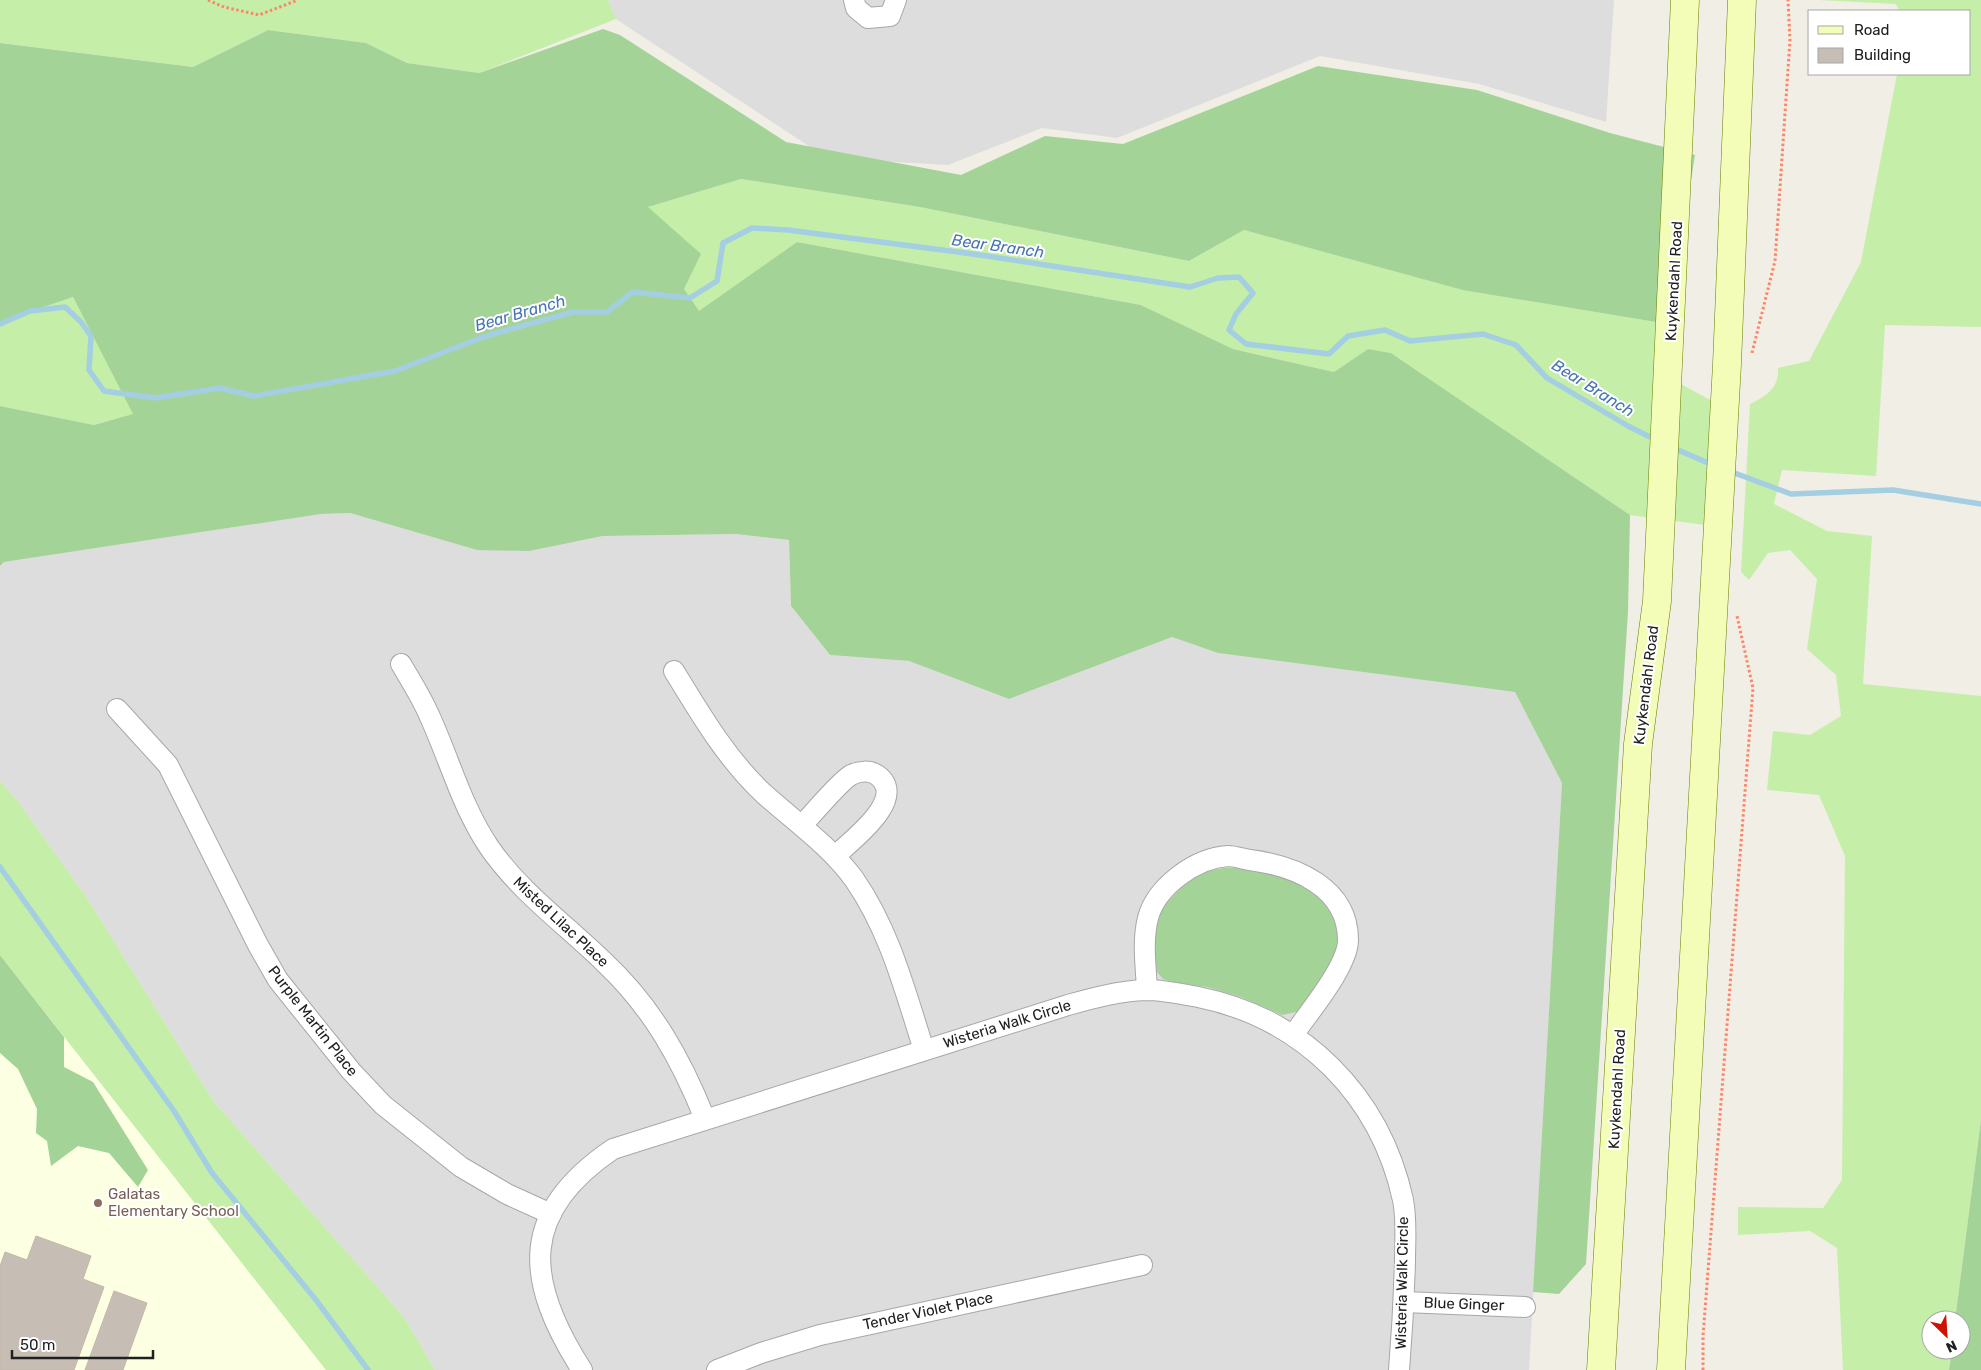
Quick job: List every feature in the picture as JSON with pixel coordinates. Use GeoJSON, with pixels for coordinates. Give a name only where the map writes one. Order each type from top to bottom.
{"type":"FeatureCollection","features":[{"type":"Feature","properties":{"kind":"main road","name":"Kuykendahl Road"},"geometry":{"type":"LineString","coordinates":[[1600,1370],[1638,744],[1657,601],[1670,361],[1685,0]]}},
{"type":"Feature","properties":{"kind":"main road"},"geometry":{"type":"LineString","coordinates":[[1671,1370],[1725,609],[1739,360],[1742,0]]}},
{"type":"Feature","properties":{"kind":"street"},"geometry":{"type":"LineString","coordinates":[[854,0],[856,8],[868,18],[890,16],[896,0]]}},
{"type":"Feature","properties":{"kind":"street","name":"Misted Lilac Place"},"geometry":{"type":"LineString","coordinates":[[401,664],[430,715],[468,811],[490,848],[540,905],[604,962],[639,997],[666,1035],[689,1078],[705,1119]]}},
{"type":"Feature","properties":{"kind":"street"},"geometry":{"type":"LineString","coordinates":[[674,671],[711,732],[733,762],[764,793],[835,856],[853,879],[876,915],[894,954],[924,1050]]}},
{"type":"Feature","properties":{"kind":"street","name":"Purple Martin Place"},"geometry":{"type":"LineString","coordinates":[[117,709],[168,765],[258,945],[278,980],[351,1071],[384,1105],[461,1167],[508,1194],[551,1214]]}},
{"type":"Feature","properties":{"kind":"street"},"geometry":{"type":"LineString","coordinates":[[802,825],[850,775],[862,771],[876,774],[885,783],[887,795],[883,809],[835,856]]}},
{"type":"Feature","properties":{"kind":"street"},"geometry":{"type":"LineString","coordinates":[[1147,990],[1145,940],[1148,918],[1158,898],[1173,882],[1188,870],[1210,860],[1228,856],[1273,863],[1309,877],[1328,890],[1340,905],[1346,922],[1348,940],[1345,959],[1294,1034]]}},
{"type":"Feature","properties":{"kind":"street","name":"Wisteria Walk Circle"},"geometry":{"type":"LineString","coordinates":[[582,1370],[554,1321],[544,1294],[539,1246],[551,1214],[565,1188],[588,1166],[613,1149],[1068,1005],[1105,996],[1147,990],[1182,994],[1223,1002],[1262,1017],[1294,1034],[1320,1056],[1347,1084],[1367,1112],[1383,1144],[1403,1201],[1406,1226],[1400,1370]]}},
{"type":"Feature","properties":{"kind":"street","name":"Tender Violet Place"},"geometry":{"type":"LineString","coordinates":[[717,1370],[760,1353],[820,1335],[1142,1265]]}},
{"type":"Feature","properties":{"kind":"street","name":"Blue Ginger"},"geometry":{"type":"LineString","coordinates":[[1404,1302],[1525,1307]]}},
{"type":"Feature","properties":{"kind":"path"},"geometry":{"type":"LineString","coordinates":[[208,0],[224,7],[259,15],[298,0]]}},
{"type":"Feature","properties":{"kind":"path"},"geometry":{"type":"LineString","coordinates":[[1739,360],[1775,261],[1790,40],[1788,0]]}},
{"type":"Feature","properties":{"kind":"path"},"geometry":{"type":"LineString","coordinates":[[1703,1370],[1703,1336],[1753,688],[1725,609]]}},
{"type":"Feature","properties":{"kind":"shaded area"},"geometry":{"type":"Polygon","coordinates":[[[608,0],[1614,0],[1606,122],[1479,84],[1320,56],[1117,138],[1042,128],[948,165],[827,158],[616,19],[608,0]]]}},
{"type":"Feature","properties":{"kind":"shaded area"},"geometry":{"type":"Polygon","coordinates":[[[350,513],[477,550],[575,542],[603,536],[736,534],[789,540],[791,606],[830,655],[909,661],[1009,699],[1172,637],[1218,653],[1515,692],[1562,783],[1529,1370],[435,1370],[404,1317],[214,1102],[87,898],[17,800],[0,781],[0,566],[4,562],[321,514],[350,513]]]}},
{"type":"Feature","properties":{"kind":"shaded area","name":"Galatas Elementary School"},"geometry":{"type":"Polygon","coordinates":[[[0,955],[64,1037],[326,1370],[0,1370],[0,955]]]}},
{"type":"Feature","properties":{"kind":"green space"},"geometry":{"type":"Polygon","coordinates":[[[0,0],[608,0],[616,19],[479,73],[407,63],[366,43],[268,30],[193,67],[0,43],[0,0]]]}},
{"type":"Feature","properties":{"kind":"green space"},"geometry":{"type":"Polygon","coordinates":[[[1818,0],[1981,0],[1981,327],[1885,325],[1876,476],[1782,470],[1774,504],[1827,531],[1872,536],[1863,684],[1981,696],[1981,1120],[1956,1310],[1921,1310],[1921,1360],[1950,1360],[1949,1370],[1843,1370],[1837,1248],[1810,1231],[1738,1235],[1738,1207],[1823,1208],[1842,1180],[1845,856],[1819,795],[1767,790],[1773,731],[1810,735],[1841,716],[1836,675],[1807,649],[1817,579],[1790,550],[1768,553],[1749,580],[1741,572],[1750,404],[1771,391],[1778,375],[1778,368],[1809,361],[1861,262],[1897,75],[1971,75],[1971,10],[1899,10],[1896,4],[1818,0]]]}},
{"type":"Feature","properties":{"kind":"green space"},"geometry":{"type":"Polygon","coordinates":[[[603,29],[620,35],[786,142],[961,175],[1045,136],[1123,144],[1318,66],[1477,90],[1610,133],[1695,155],[1668,324],[1463,290],[1244,230],[1189,261],[920,207],[741,179],[648,207],[701,254],[684,289],[699,311],[797,242],[1141,305],[1233,349],[1334,372],[1368,349],[1391,353],[1630,515],[1628,612],[1586,1264],[1559,1294],[1533,1292],[1562,783],[1515,692],[1218,653],[1172,637],[1009,699],[909,661],[830,655],[791,606],[789,540],[736,534],[603,536],[529,551],[477,550],[350,513],[321,514],[4,562],[0,566],[0,406],[94,425],[133,414],[73,297],[0,322],[0,43],[193,67],[268,30],[366,43],[407,63],[479,73],[603,29]]]}},
{"type":"Feature","properties":{"kind":"green space"},"geometry":{"type":"Polygon","coordinates":[[[741,179],[920,207],[1189,261],[1244,230],[1463,289],[1668,324],[1679,383],[1712,401],[1705,525],[1630,515],[1391,353],[1368,349],[1334,372],[1233,349],[1141,305],[797,242],[699,312],[683,289],[648,207],[741,179]]]}},
{"type":"Feature","properties":{"kind":"green space"},"geometry":{"type":"Polygon","coordinates":[[[73,297],[134,414],[94,425],[0,406],[0,322],[73,297]]]}},
{"type":"Feature","properties":{"kind":"green space"},"geometry":{"type":"Polygon","coordinates":[[[0,781],[17,800],[87,898],[214,1102],[404,1317],[435,1370],[326,1370],[0,955],[0,781]]]}},
{"type":"Feature","properties":{"kind":"green space"},"geometry":{"type":"Polygon","coordinates":[[[1224,868],[1265,872],[1286,878],[1306,887],[1322,899],[1333,915],[1339,934],[1337,957],[1301,1011],[1282,1015],[1241,997],[1207,987],[1163,979],[1157,972],[1154,963],[1156,922],[1164,906],[1187,881],[1204,871],[1224,868]]]}},
{"type":"Feature","properties":{"kind":"green space"},"geometry":{"type":"Polygon","coordinates":[[[0,955],[64,1037],[64,1067],[93,1082],[148,1170],[138,1187],[109,1153],[78,1146],[51,1166],[47,1141],[36,1133],[37,1109],[18,1069],[0,1053],[0,955]]]}},
{"type":"Feature","properties":{"kind":"green space"},"geometry":{"type":"Polygon","coordinates":[[[1981,1120],[1981,1370],[1949,1370],[1950,1360],[1971,1360],[1971,1310],[1956,1310],[1981,1120]]]}},
{"type":"Feature","properties":{"kind":"building"},"geometry":{"type":"Polygon","coordinates":[[[36,1236],[91,1256],[83,1279],[104,1287],[74,1370],[0,1370],[0,1266],[5,1252],[27,1260],[36,1236]]]}},
{"type":"Feature","properties":{"kind":"building"},"geometry":{"type":"Polygon","coordinates":[[[114,1291],[147,1303],[123,1370],[85,1370],[114,1291]]]}},
{"type":"Feature","properties":{"kind":"waterway","name":"Bear Branch"},"geometry":{"type":"LineString","coordinates":[[0,324],[30,311],[65,307],[81,322],[91,336],[89,370],[104,391],[155,398],[220,388],[254,396],[395,371],[486,336],[573,312],[607,312],[633,292],[690,298],[717,281],[723,243],[752,228],[788,230],[973,254],[1190,287],[1218,278],[1239,277],[1253,293],[1236,314],[1229,330],[1246,344],[1329,354],[1348,336],[1385,330],[1410,341],[1483,334],[1516,345],[1547,378],[1628,426],[1656,440]]}},
{"type":"Feature","properties":{"kind":"waterway","name":"Bear Branch"},"geometry":{"type":"LineString","coordinates":[[1671,447],[1713,465]]}},
{"type":"Feature","properties":{"kind":"waterway","name":"Bear Branch"},"geometry":{"type":"LineString","coordinates":[[1729,471],[1791,494],[1893,490],[1981,504]]}},
{"type":"Feature","properties":{"kind":"waterway"},"geometry":{"type":"LineString","coordinates":[[0,867],[174,1111],[212,1173],[316,1300],[368,1370]]}},
{"type":"Feature","properties":{"kind":"place","name":"Galatas Elementary School"},"geometry":{"type":"Point","coordinates":[98,1203]}}]}
